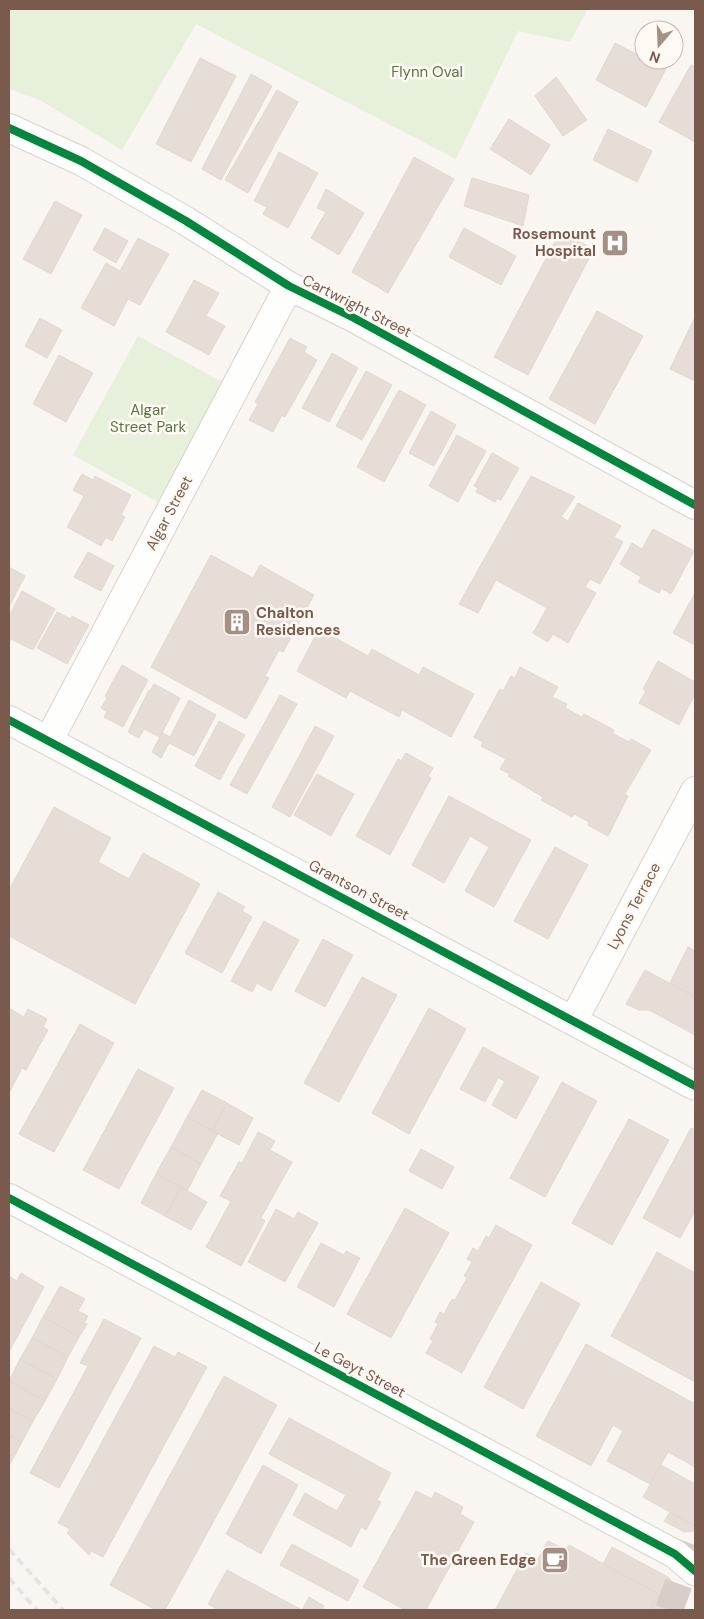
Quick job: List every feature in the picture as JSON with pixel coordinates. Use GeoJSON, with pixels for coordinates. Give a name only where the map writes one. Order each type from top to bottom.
{"type":"FeatureCollection","features":[{"type":"Feature","properties":{"kind":"street","name":"Cartwright Street"},"geometry":{"type":"LineString","coordinates":[[9,128],[97,170],[186,221],[289,286],[354,318],[695,505]]}},
{"type":"Feature","properties":{"kind":"street","name":"Algar Street"},"geometry":{"type":"LineString","coordinates":[[49,740],[289,286]]}},
{"type":"Feature","properties":{"kind":"street","name":"Grantson Street"},"geometry":{"type":"LineString","coordinates":[[9,720],[695,1086]]}},
{"type":"Feature","properties":{"kind":"street","name":"Lyons Terrace"},"geometry":{"type":"LineString","coordinates":[[573,1021],[695,791]]}},
{"type":"Feature","properties":{"kind":"street","name":"Le Geyt Street"},"geometry":{"type":"LineString","coordinates":[[9,1198],[675,1554],[695,1571]]}},
{"type":"Feature","properties":{"kind":"green space","name":"Flynn Oval"},"geometry":{"type":"Polygon","coordinates":[[[9,9],[588,9],[570,42],[518,31],[456,159],[196,24],[122,150],[40,100],[9,89],[9,9]]]}},
{"type":"Feature","properties":{"kind":"green space","name":"Algar Street Park"},"geometry":{"type":"Polygon","coordinates":[[[138,336],[224,383],[158,502],[73,455],[138,336]]]}},
{"type":"Feature","properties":{"kind":"building"},"geometry":{"type":"Polygon","coordinates":[[[615,43],[634,53],[634,70],[665,70],[646,107],[596,80],[615,43]]]}},
{"type":"Feature","properties":{"kind":"building"},"geometry":{"type":"Polygon","coordinates":[[[200,58],[236,76],[191,162],[156,144],[200,58]]]}},
{"type":"Feature","properties":{"kind":"building"},"geometry":{"type":"Polygon","coordinates":[[[691,65],[695,67],[695,142],[659,122],[691,65]]]}},
{"type":"Feature","properties":{"kind":"building"},"geometry":{"type":"Polygon","coordinates":[[[251,74],[272,86],[221,180],[202,169],[251,74]]]}},
{"type":"Feature","properties":{"kind":"building"},"geometry":{"type":"Polygon","coordinates":[[[556,77],[587,120],[563,136],[535,96],[556,77]]]}},
{"type":"Feature","properties":{"kind":"building"},"geometry":{"type":"Polygon","coordinates":[[[277,90],[298,102],[248,193],[225,180],[277,90]]]}},
{"type":"Feature","properties":{"kind":"building"},"geometry":{"type":"Polygon","coordinates":[[[509,119],[550,145],[531,175],[490,149],[509,119]]]}},
{"type":"Feature","properties":{"kind":"building"},"geometry":{"type":"Polygon","coordinates":[[[608,129],[652,151],[637,182],[593,160],[608,129]]]}},
{"type":"Feature","properties":{"kind":"building"},"geometry":{"type":"Polygon","coordinates":[[[279,152],[318,173],[288,228],[263,214],[267,207],[254,201],[279,152]]]}},
{"type":"Feature","properties":{"kind":"building"},"geometry":{"type":"Polygon","coordinates":[[[414,157],[454,179],[388,293],[352,272],[414,157]]]}},
{"type":"Feature","properties":{"kind":"building"},"geometry":{"type":"Polygon","coordinates":[[[472,178],[529,195],[523,226],[464,206],[472,178]]]}},
{"type":"Feature","properties":{"kind":"building"},"geometry":{"type":"Polygon","coordinates":[[[326,189],[364,213],[339,255],[311,238],[326,212],[317,208],[326,189]]]}},
{"type":"Feature","properties":{"kind":"building"},"geometry":{"type":"Polygon","coordinates":[[[55,201],[82,215],[51,274],[23,259],[55,201]]]}},
{"type":"Feature","properties":{"kind":"building"},"geometry":{"type":"Polygon","coordinates":[[[105,228],[128,241],[116,263],[93,250],[105,228]]]}},
{"type":"Feature","properties":{"kind":"building"},"geometry":{"type":"Polygon","coordinates":[[[464,228],[516,256],[501,285],[449,257],[464,228]]]}},
{"type":"Feature","properties":{"kind":"building"},"geometry":{"type":"Polygon","coordinates":[[[560,232],[594,249],[528,375],[494,357],[560,232]]]}},
{"type":"Feature","properties":{"kind":"building"},"geometry":{"type":"Polygon","coordinates":[[[138,238],[169,254],[140,305],[128,299],[114,326],[81,308],[106,263],[120,271],[138,238]]]}},
{"type":"Feature","properties":{"kind":"building"},"geometry":{"type":"Polygon","coordinates":[[[194,280],[219,293],[206,316],[225,326],[209,355],[166,332],[194,280]]]}},
{"type":"Feature","properties":{"kind":"building"},"geometry":{"type":"Polygon","coordinates":[[[597,311],[643,336],[595,424],[549,399],[597,311]]]}},
{"type":"Feature","properties":{"kind":"building"},"geometry":{"type":"Polygon","coordinates":[[[695,317],[695,381],[670,369],[695,317]]]}},
{"type":"Feature","properties":{"kind":"building"},"geometry":{"type":"Polygon","coordinates":[[[40,318],[62,330],[47,358],[25,346],[40,318]]]}},
{"type":"Feature","properties":{"kind":"building"},"geometry":{"type":"Polygon","coordinates":[[[290,338],[307,347],[304,352],[317,360],[285,417],[282,415],[273,432],[249,420],[258,404],[255,402],[290,338]]]}},
{"type":"Feature","properties":{"kind":"building"},"geometry":{"type":"Polygon","coordinates":[[[332,353],[358,368],[329,422],[302,408],[332,353]]]}},
{"type":"Feature","properties":{"kind":"building"},"geometry":{"type":"Polygon","coordinates":[[[59,355],[93,373],[66,422],[33,404],[59,355]]]}},
{"type":"Feature","properties":{"kind":"building"},"geometry":{"type":"Polygon","coordinates":[[[366,371],[392,385],[362,440],[336,426],[366,371]]]}},
{"type":"Feature","properties":{"kind":"building"},"geometry":{"type":"Polygon","coordinates":[[[399,390],[426,405],[384,482],[357,467],[399,390]]]}},
{"type":"Feature","properties":{"kind":"building"},"geometry":{"type":"Polygon","coordinates":[[[431,411],[456,425],[434,466],[409,453],[431,411]]]}},
{"type":"Feature","properties":{"kind":"building"},"geometry":{"type":"Polygon","coordinates":[[[457,435],[486,451],[458,502],[429,486],[457,435]]]}},
{"type":"Feature","properties":{"kind":"building"},"geometry":{"type":"Polygon","coordinates":[[[492,453],[519,468],[501,500],[497,498],[495,502],[476,492],[478,488],[474,486],[492,453]]]}},
{"type":"Feature","properties":{"kind":"building"},"geometry":{"type":"Polygon","coordinates":[[[82,474],[93,480],[95,476],[131,495],[121,515],[125,517],[112,541],[106,537],[101,546],[67,527],[84,496],[73,490],[82,474]]]}},
{"type":"Feature","properties":{"kind":"building"},"geometry":{"type":"Polygon","coordinates":[[[531,476],[575,497],[561,517],[568,521],[578,503],[621,526],[614,537],[623,542],[600,584],[590,579],[585,587],[596,593],[568,643],[553,634],[548,642],[533,633],[547,608],[496,580],[478,613],[459,604],[531,476]]]}},
{"type":"Feature","properties":{"kind":"building"},"geometry":{"type":"Polygon","coordinates":[[[653,529],[694,551],[671,594],[661,588],[659,593],[638,582],[641,577],[620,564],[632,543],[642,549],[653,529]]]}},
{"type":"Feature","properties":{"kind":"building"},"geometry":{"type":"Polygon","coordinates":[[[88,552],[114,566],[101,591],[74,577],[88,552]]]}},
{"type":"Feature","properties":{"kind":"building","name":"Chalton Residences"},"geometry":{"type":"Polygon","coordinates":[[[211,555],[253,578],[260,565],[314,595],[283,652],[279,650],[265,676],[269,678],[246,719],[151,667],[211,555]]]}},
{"type":"Feature","properties":{"kind":"building"},"geometry":{"type":"Polygon","coordinates":[[[9,567],[25,576],[9,607],[9,567]]]}},
{"type":"Feature","properties":{"kind":"building"},"geometry":{"type":"Polygon","coordinates":[[[22,591],[55,609],[33,650],[11,639],[9,644],[9,616],[22,591]]]}},
{"type":"Feature","properties":{"kind":"building"},"geometry":{"type":"Polygon","coordinates":[[[695,593],[695,645],[673,633],[695,593]]]}},
{"type":"Feature","properties":{"kind":"building"},"geometry":{"type":"Polygon","coordinates":[[[57,612],[71,619],[72,616],[89,625],[67,664],[37,648],[57,612]]]}},
{"type":"Feature","properties":{"kind":"building"},"geometry":{"type":"Polygon","coordinates":[[[319,629],[368,656],[372,649],[419,675],[423,667],[474,694],[451,737],[402,710],[399,717],[350,691],[346,698],[297,671],[319,629]]]}},
{"type":"Feature","properties":{"kind":"building"},"geometry":{"type":"Polygon","coordinates":[[[658,661],[695,682],[695,694],[679,725],[639,703],[646,691],[643,689],[658,661]]]}},
{"type":"Feature","properties":{"kind":"building"},"geometry":{"type":"Polygon","coordinates":[[[122,665],[148,680],[123,727],[104,717],[107,712],[101,708],[107,698],[105,696],[122,665]]]}},
{"type":"Feature","properties":{"kind":"building"},"geometry":{"type":"Polygon","coordinates":[[[520,667],[558,687],[552,697],[567,704],[565,708],[582,717],[584,714],[614,730],[612,733],[629,742],[631,739],[651,750],[625,794],[628,796],[608,836],[588,825],[589,822],[574,814],[572,817],[541,800],[543,797],[508,776],[510,774],[500,769],[506,759],[481,746],[483,742],[474,737],[500,689],[503,691],[511,676],[515,678],[520,667]]]}},
{"type":"Feature","properties":{"kind":"building"},"geometry":{"type":"Polygon","coordinates":[[[154,684],[180,698],[160,737],[144,729],[139,738],[128,732],[149,690],[154,684]]]}},
{"type":"Feature","properties":{"kind":"building"},"geometry":{"type":"Polygon","coordinates":[[[280,695],[297,704],[247,794],[230,785],[280,695]]]}},
{"type":"Feature","properties":{"kind":"building"},"geometry":{"type":"Polygon","coordinates":[[[189,700],[216,715],[194,756],[169,743],[161,758],[152,752],[162,733],[170,737],[189,700]]]}},
{"type":"Feature","properties":{"kind":"building"},"geometry":{"type":"Polygon","coordinates":[[[219,721],[245,735],[220,780],[195,766],[219,721]]]}},
{"type":"Feature","properties":{"kind":"building"},"geometry":{"type":"Polygon","coordinates":[[[315,726],[334,736],[290,817],[272,807],[315,726]]]}},
{"type":"Feature","properties":{"kind":"building"},"geometry":{"type":"Polygon","coordinates":[[[406,753],[433,768],[428,776],[431,778],[390,855],[356,836],[398,759],[401,761],[406,753]]]}},
{"type":"Feature","properties":{"kind":"building"},"geometry":{"type":"Polygon","coordinates":[[[317,774],[354,794],[331,836],[294,815],[317,774]]]}},
{"type":"Feature","properties":{"kind":"building"},"geometry":{"type":"Polygon","coordinates":[[[449,796],[531,840],[494,907],[465,891],[489,847],[470,836],[444,883],[412,865],[449,796]]]}},
{"type":"Feature","properties":{"kind":"building"},"geometry":{"type":"Polygon","coordinates":[[[54,807],[111,838],[98,862],[129,879],[143,853],[200,884],[135,1004],[9,936],[9,890],[54,807]]]}},
{"type":"Feature","properties":{"kind":"building"},"geometry":{"type":"Polygon","coordinates":[[[555,847],[588,865],[548,939],[514,921],[555,847]]]}},
{"type":"Feature","properties":{"kind":"building"},"geometry":{"type":"Polygon","coordinates":[[[218,892],[245,907],[242,911],[252,917],[222,973],[185,953],[218,892]]]}},
{"type":"Feature","properties":{"kind":"building"},"geometry":{"type":"Polygon","coordinates":[[[264,921],[299,940],[271,991],[257,983],[252,992],[231,981],[264,921]]]}},
{"type":"Feature","properties":{"kind":"building"},"geometry":{"type":"Polygon","coordinates":[[[323,939],[353,955],[325,1007],[295,991],[323,939]]]}},
{"type":"Feature","properties":{"kind":"building"},"geometry":{"type":"Polygon","coordinates":[[[688,947],[695,951],[695,997],[670,983],[688,947]]]}},
{"type":"Feature","properties":{"kind":"building"},"geometry":{"type":"Polygon","coordinates":[[[645,970],[695,997],[695,1035],[649,1010],[639,1010],[626,1004],[645,970]]]}},
{"type":"Feature","properties":{"kind":"building"},"geometry":{"type":"Polygon","coordinates":[[[362,977],[397,995],[339,1102],[304,1083],[362,977]]]}},
{"type":"Feature","properties":{"kind":"building"},"geometry":{"type":"Polygon","coordinates":[[[9,1008],[24,1017],[28,1009],[47,1019],[43,1027],[48,1030],[26,1070],[22,1068],[9,1093],[9,1008]]]}},
{"type":"Feature","properties":{"kind":"building"},"geometry":{"type":"Polygon","coordinates":[[[429,1008],[466,1029],[409,1134],[372,1113],[429,1008]]]}},
{"type":"Feature","properties":{"kind":"building"},"geometry":{"type":"Polygon","coordinates":[[[80,1024],[114,1043],[54,1152],[19,1134],[80,1024]]]}},
{"type":"Feature","properties":{"kind":"building"},"geometry":{"type":"Polygon","coordinates":[[[483,1047],[539,1077],[516,1119],[492,1105],[505,1081],[498,1078],[485,1102],[460,1089],[483,1047]]]}},
{"type":"Feature","properties":{"kind":"building"},"geometry":{"type":"Polygon","coordinates":[[[138,1069],[174,1088],[119,1189],[83,1170],[138,1069]]]}},
{"type":"Feature","properties":{"kind":"building"},"geometry":{"type":"Polygon","coordinates":[[[562,1082],[597,1101],[545,1197],[510,1178],[562,1082]]]}},
{"type":"Feature","properties":{"kind":"building"},"geometry":{"type":"Polygon","coordinates":[[[202,1090],[227,1103],[212,1131],[187,1117],[202,1090]]]}},
{"type":"Feature","properties":{"kind":"building"},"geometry":{"type":"Polygon","coordinates":[[[227,1103],[253,1118],[239,1145],[212,1131],[227,1103]]]}},
{"type":"Feature","properties":{"kind":"building"},"geometry":{"type":"Polygon","coordinates":[[[187,1117],[218,1133],[201,1164],[171,1147],[187,1117]]]}},
{"type":"Feature","properties":{"kind":"building"},"geometry":{"type":"Polygon","coordinates":[[[629,1119],[669,1140],[612,1245],[572,1223],[629,1119]]]}},
{"type":"Feature","properties":{"kind":"building"},"geometry":{"type":"Polygon","coordinates":[[[691,1128],[695,1130],[695,1211],[680,1238],[643,1218],[691,1128]]]}},
{"type":"Feature","properties":{"kind":"building"},"geometry":{"type":"Polygon","coordinates":[[[258,1132],[275,1141],[270,1150],[292,1162],[261,1218],[265,1221],[241,1266],[206,1247],[231,1201],[220,1196],[239,1162],[242,1163],[258,1132]]]}},
{"type":"Feature","properties":{"kind":"building"},"geometry":{"type":"Polygon","coordinates":[[[171,1147],[201,1164],[187,1191],[156,1174],[171,1147]]]}},
{"type":"Feature","properties":{"kind":"building"},"geometry":{"type":"Polygon","coordinates":[[[421,1149],[454,1167],[442,1189],[409,1171],[421,1149]]]}},
{"type":"Feature","properties":{"kind":"building"},"geometry":{"type":"Polygon","coordinates":[[[156,1174],[181,1187],[165,1216],[141,1203],[156,1174]]]}},
{"type":"Feature","properties":{"kind":"building"},"geometry":{"type":"Polygon","coordinates":[[[181,1187],[207,1202],[191,1230],[165,1216],[181,1187]]]}},
{"type":"Feature","properties":{"kind":"building"},"geometry":{"type":"Polygon","coordinates":[[[405,1208],[449,1233],[391,1338],[347,1314],[405,1208]]]}},
{"type":"Feature","properties":{"kind":"building"},"geometry":{"type":"Polygon","coordinates":[[[276,1209],[294,1219],[298,1212],[318,1223],[285,1282],[248,1262],[276,1209]]]}},
{"type":"Feature","properties":{"kind":"building"},"geometry":{"type":"Polygon","coordinates":[[[496,1225],[532,1245],[462,1373],[426,1353],[433,1341],[430,1339],[438,1324],[435,1322],[440,1312],[444,1314],[452,1299],[455,1300],[467,1278],[464,1276],[472,1262],[467,1259],[473,1248],[478,1251],[486,1236],[489,1238],[496,1225]]]}},
{"type":"Feature","properties":{"kind":"building"},"geometry":{"type":"Polygon","coordinates":[[[321,1243],[344,1255],[346,1251],[360,1258],[334,1307],[297,1287],[321,1243]]]}},
{"type":"Feature","properties":{"kind":"building"},"geometry":{"type":"Polygon","coordinates":[[[657,1252],[695,1273],[695,1382],[611,1336],[657,1252]]]}},
{"type":"Feature","properties":{"kind":"building"},"geometry":{"type":"Polygon","coordinates":[[[21,1273],[44,1287],[9,1352],[9,1276],[17,1281],[21,1273]]]}},
{"type":"Feature","properties":{"kind":"building"},"geometry":{"type":"Polygon","coordinates":[[[541,1282],[580,1304],[523,1409],[484,1387],[541,1282]]]}},
{"type":"Feature","properties":{"kind":"building"},"geometry":{"type":"Polygon","coordinates":[[[60,1286],[85,1299],[78,1311],[88,1316],[84,1323],[87,1324],[79,1337],[43,1317],[60,1286]]]}},
{"type":"Feature","properties":{"kind":"building"},"geometry":{"type":"Polygon","coordinates":[[[43,1317],[79,1337],[68,1357],[32,1338],[43,1317]]]}},
{"type":"Feature","properties":{"kind":"building"},"geometry":{"type":"Polygon","coordinates":[[[104,1319],[141,1338],[59,1488],[30,1473],[88,1366],[80,1363],[104,1319]]]}},
{"type":"Feature","properties":{"kind":"building"},"geometry":{"type":"Polygon","coordinates":[[[32,1338],[68,1357],[57,1379],[20,1359],[32,1338]]]}},
{"type":"Feature","properties":{"kind":"building"},"geometry":{"type":"Polygon","coordinates":[[[586,1344],[695,1404],[695,1467],[668,1452],[650,1484],[607,1461],[623,1431],[613,1425],[591,1466],[536,1436],[586,1344]]]}},
{"type":"Feature","properties":{"kind":"building"},"geometry":{"type":"Polygon","coordinates":[[[154,1346],[175,1357],[178,1352],[207,1367],[103,1557],[91,1551],[89,1555],[67,1533],[70,1529],[58,1523],[154,1346]]]}},
{"type":"Feature","properties":{"kind":"building"},"geometry":{"type":"Polygon","coordinates":[[[20,1359],[57,1379],[45,1401],[9,1381],[20,1359]]]}},
{"type":"Feature","properties":{"kind":"building"},"geometry":{"type":"Polygon","coordinates":[[[224,1376],[277,1405],[165,1610],[156,1610],[110,1585],[224,1376]]]}},
{"type":"Feature","properties":{"kind":"building"},"geometry":{"type":"Polygon","coordinates":[[[9,1381],[45,1401],[33,1421],[9,1408],[9,1381]]]}},
{"type":"Feature","properties":{"kind":"building"},"geometry":{"type":"Polygon","coordinates":[[[9,1408],[33,1421],[22,1442],[9,1435],[9,1408]]]}},
{"type":"Feature","properties":{"kind":"building"},"geometry":{"type":"Polygon","coordinates":[[[289,1418],[391,1473],[377,1500],[381,1502],[366,1530],[361,1527],[351,1547],[293,1515],[305,1493],[337,1511],[346,1495],[269,1454],[289,1418]]]}},
{"type":"Feature","properties":{"kind":"building"},"geometry":{"type":"Polygon","coordinates":[[[9,1435],[22,1442],[10,1464],[9,1463],[9,1435]]]}},
{"type":"Feature","properties":{"kind":"building"},"geometry":{"type":"Polygon","coordinates":[[[263,1465],[298,1485],[261,1554],[226,1534],[263,1465]]]}},
{"type":"Feature","properties":{"kind":"building"},"geometry":{"type":"Polygon","coordinates":[[[661,1465],[695,1484],[695,1526],[643,1497],[661,1465]]]}},
{"type":"Feature","properties":{"kind":"building"},"geometry":{"type":"Polygon","coordinates":[[[416,1491],[432,1499],[435,1492],[463,1507],[460,1514],[474,1522],[426,1610],[405,1610],[363,1587],[416,1491]]]}},
{"type":"Feature","properties":{"kind":"building"},"geometry":{"type":"Polygon","coordinates":[[[670,1512],[695,1526],[695,1531],[684,1532],[664,1521],[670,1512]]]}},
{"type":"Feature","properties":{"kind":"building"},"geometry":{"type":"Polygon","coordinates":[[[548,1541],[566,1550],[569,1545],[659,1594],[650,1610],[495,1610],[526,1553],[538,1559],[548,1541]]]}},
{"type":"Feature","properties":{"kind":"building"},"geometry":{"type":"Polygon","coordinates":[[[292,1544],[359,1580],[348,1601],[280,1565],[292,1544]]]}},
{"type":"Feature","properties":{"kind":"building"},"geometry":{"type":"Polygon","coordinates":[[[612,1547],[668,1577],[673,1583],[675,1592],[666,1610],[650,1610],[659,1594],[603,1564],[612,1547]]]}},
{"type":"Feature","properties":{"kind":"building"},"geometry":{"type":"Polygon","coordinates":[[[227,1570],[302,1610],[219,1610],[208,1604],[227,1570]]]}},
{"type":"Feature","properties":{"kind":"building"},"geometry":{"type":"Polygon","coordinates":[[[309,1597],[324,1606],[322,1610],[302,1610],[309,1597]]]}},
{"type":"Feature","properties":{"kind":"tunnel"},"geometry":{"type":"LineString","coordinates":[[669,1610],[695,1539]]}},
{"type":"Feature","properties":{"kind":"railway"},"geometry":{"type":"LineString","coordinates":[[9,1549],[63,1610]]}},
{"type":"Feature","properties":{"kind":"railway"},"geometry":{"type":"LineString","coordinates":[[9,1578],[37,1610]]}},
{"type":"Feature","properties":{"kind":"cycle path"},"geometry":{"type":"LineString","coordinates":[[9,128],[81,161],[186,221],[289,286],[354,318],[695,505]]}},
{"type":"Feature","properties":{"kind":"cycle path"},"geometry":{"type":"LineString","coordinates":[[9,720],[695,1086]]}},
{"type":"Feature","properties":{"kind":"cycle path"},"geometry":{"type":"LineString","coordinates":[[9,1198],[675,1554],[695,1571]]}},
{"type":"Feature","properties":{"kind":"place","name":"Rosemount Hospital"},"geometry":{"type":"Point","coordinates":[615,243]}},
{"type":"Feature","properties":{"kind":"place","name":"Chalton Residences"},"geometry":{"type":"Point","coordinates":[237,622]}},
{"type":"Feature","properties":{"kind":"place","name":"The Green Edge"},"geometry":{"type":"Point","coordinates":[555,1560]}}]}
